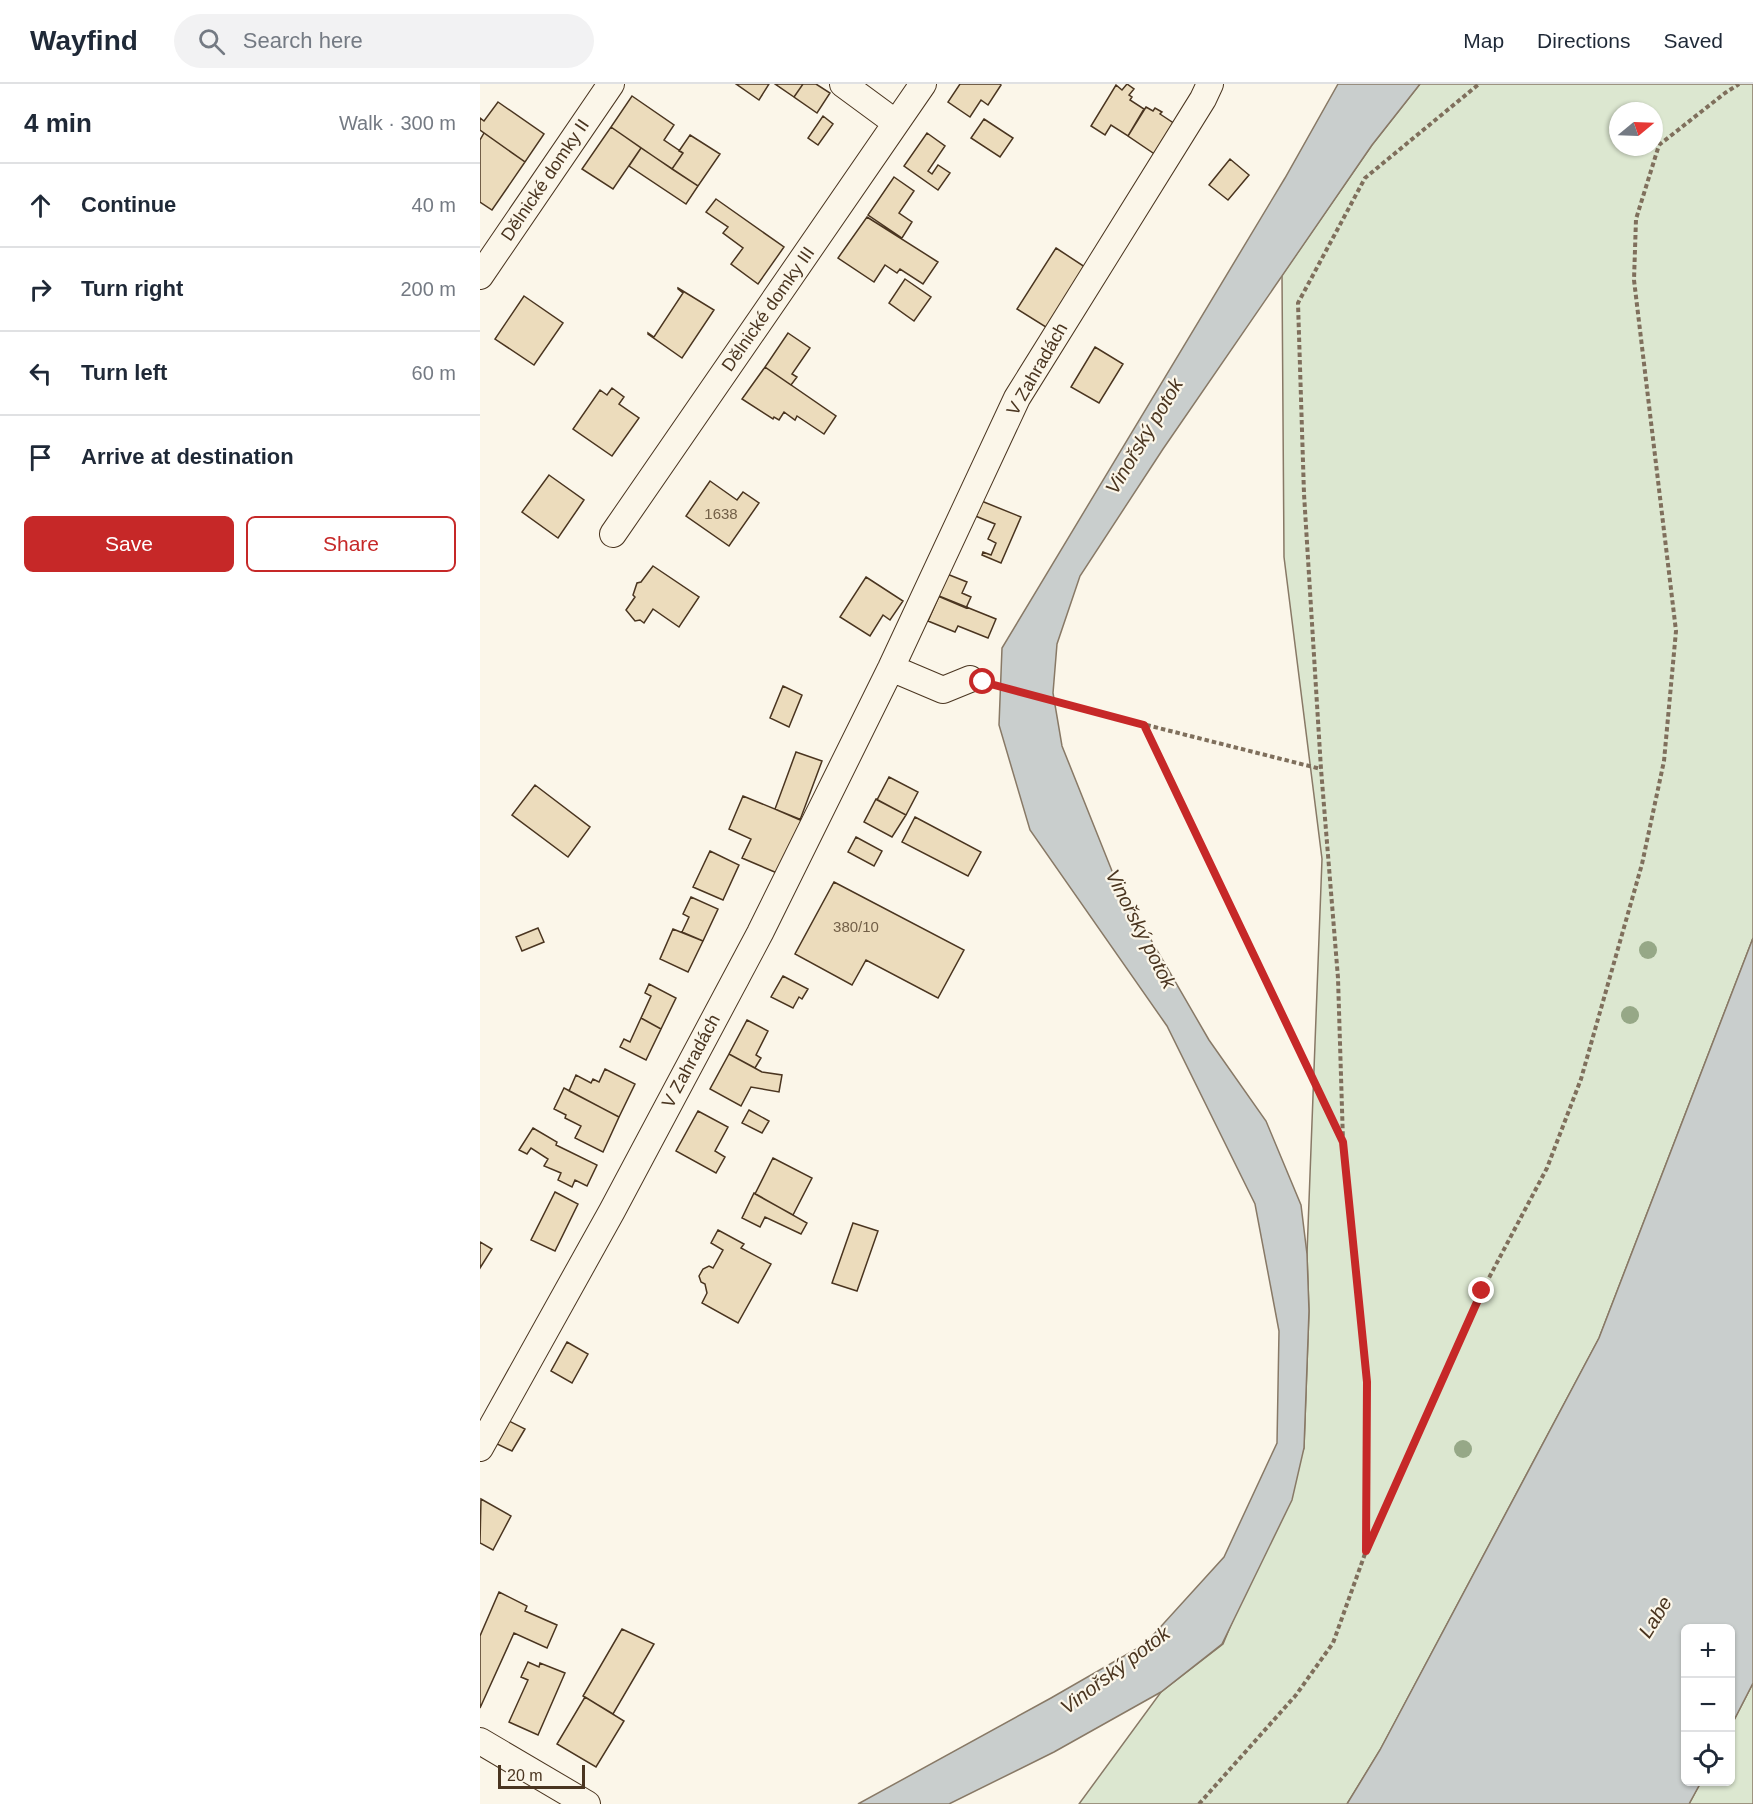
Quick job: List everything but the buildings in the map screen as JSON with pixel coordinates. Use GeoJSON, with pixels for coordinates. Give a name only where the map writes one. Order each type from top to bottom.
{"type":"FeatureCollection","features":[{"type":"Feature","properties":{"kind":"street","name":"Dělnické domky II"},"geometry":{"type":"LineString","coordinates":[[480,276],[610,84]]}},
{"type":"Feature","properties":{"kind":"street"},"geometry":{"type":"LineString","coordinates":[[843,84],[896,123]]}},
{"type":"Feature","properties":{"kind":"street","name":"Dělnické domky III"},"geometry":{"type":"LineString","coordinates":[[613,534],[923,84]]}},
{"type":"Feature","properties":{"kind":"street","name":"V Zahradách"},"geometry":{"type":"LineString","coordinates":[[480,1448],[612,1211],[754,943],[891,668],[1017,398],[1203,99],[1210,84]]}},
{"type":"Feature","properties":{"kind":"street"},"geometry":{"type":"LineString","coordinates":[[891,668],[943,690],[982,682]]}},
{"type":"Feature","properties":{"kind":"street"},"geometry":{"type":"LineString","coordinates":[[480,1741],[587,1804]]}},
{"type":"Feature","properties":{"kind":"path"},"geometry":{"type":"LineString","coordinates":[[1366,1551],[1367,1382],[1343,1142],[1338,978],[1321,769],[1304,494],[1298,303],[1365,178],[1479,84]]}},
{"type":"Feature","properties":{"kind":"path"},"geometry":{"type":"LineString","coordinates":[[1198,1804],[1296,1695],[1334,1643],[1366,1551],[1482,1291],[1547,1168],[1581,1078],[1642,864],[1664,761],[1676,631],[1634,280],[1636,219],[1659,145],[1739,84]]}},
{"type":"Feature","properties":{"kind":"path"},"geometry":{"type":"LineString","coordinates":[[982,682],[1321,769]]}},
{"type":"Feature","properties":{"kind":"path"},"geometry":{"type":"LineString","coordinates":[[1144,725],[1343,1142]]}},
{"type":"Feature","properties":{"kind":"green space"},"geometry":{"type":"Polygon","coordinates":[[[1420,84],[1753,84],[1753,938],[1599,1338],[1380,1750],[1347,1804],[1079,1804],[1161,1692],[1223,1644],[1304,1448],[1309,1311],[1307,1254],[1322,859],[1284,557],[1282,275],[1372,145],[1420,84]]]}},
{"type":"Feature","properties":{"kind":"green space"},"geometry":{"type":"Polygon","coordinates":[[[1753,1683],[1753,1804],[1689,1804],[1699,1786],[1735,1786],[1735,1718],[1753,1683]]]}},
{"type":"Feature","properties":{"kind":"water","name":"Vinořský potok"},"geometry":{"type":"Polygon","coordinates":[[[1338,84],[1420,84],[1372,145],[1163,449],[1080,576],[1057,644],[1053,693],[1062,746],[1114,876],[1209,1040],[1266,1121],[1301,1205],[1307,1254],[1309,1311],[1304,1448],[1292,1500],[1222,1644],[1161,1692],[1054,1752],[949,1804],[858,1804],[1145,1644],[1224,1557],[1277,1443],[1279,1331],[1255,1204],[1167,1026],[1030,830],[999,725],[1002,648],[1285,178],[1338,84]]]}},
{"type":"Feature","properties":{"kind":"water","name":"Labe"},"geometry":{"type":"Polygon","coordinates":[[[1753,938],[1753,1683],[1735,1718],[1735,1624],[1681,1624],[1681,1786],[1699,1786],[1689,1804],[1347,1804],[1380,1750],[1599,1338],[1753,938]]]}},
{"type":"Feature","properties":{"kind":"route"},"geometry":{"type":"LineString","coordinates":[[983,682],[1144,725],[1343,1142],[1367,1382],[1366,1551],[1482,1291]]}}]}
